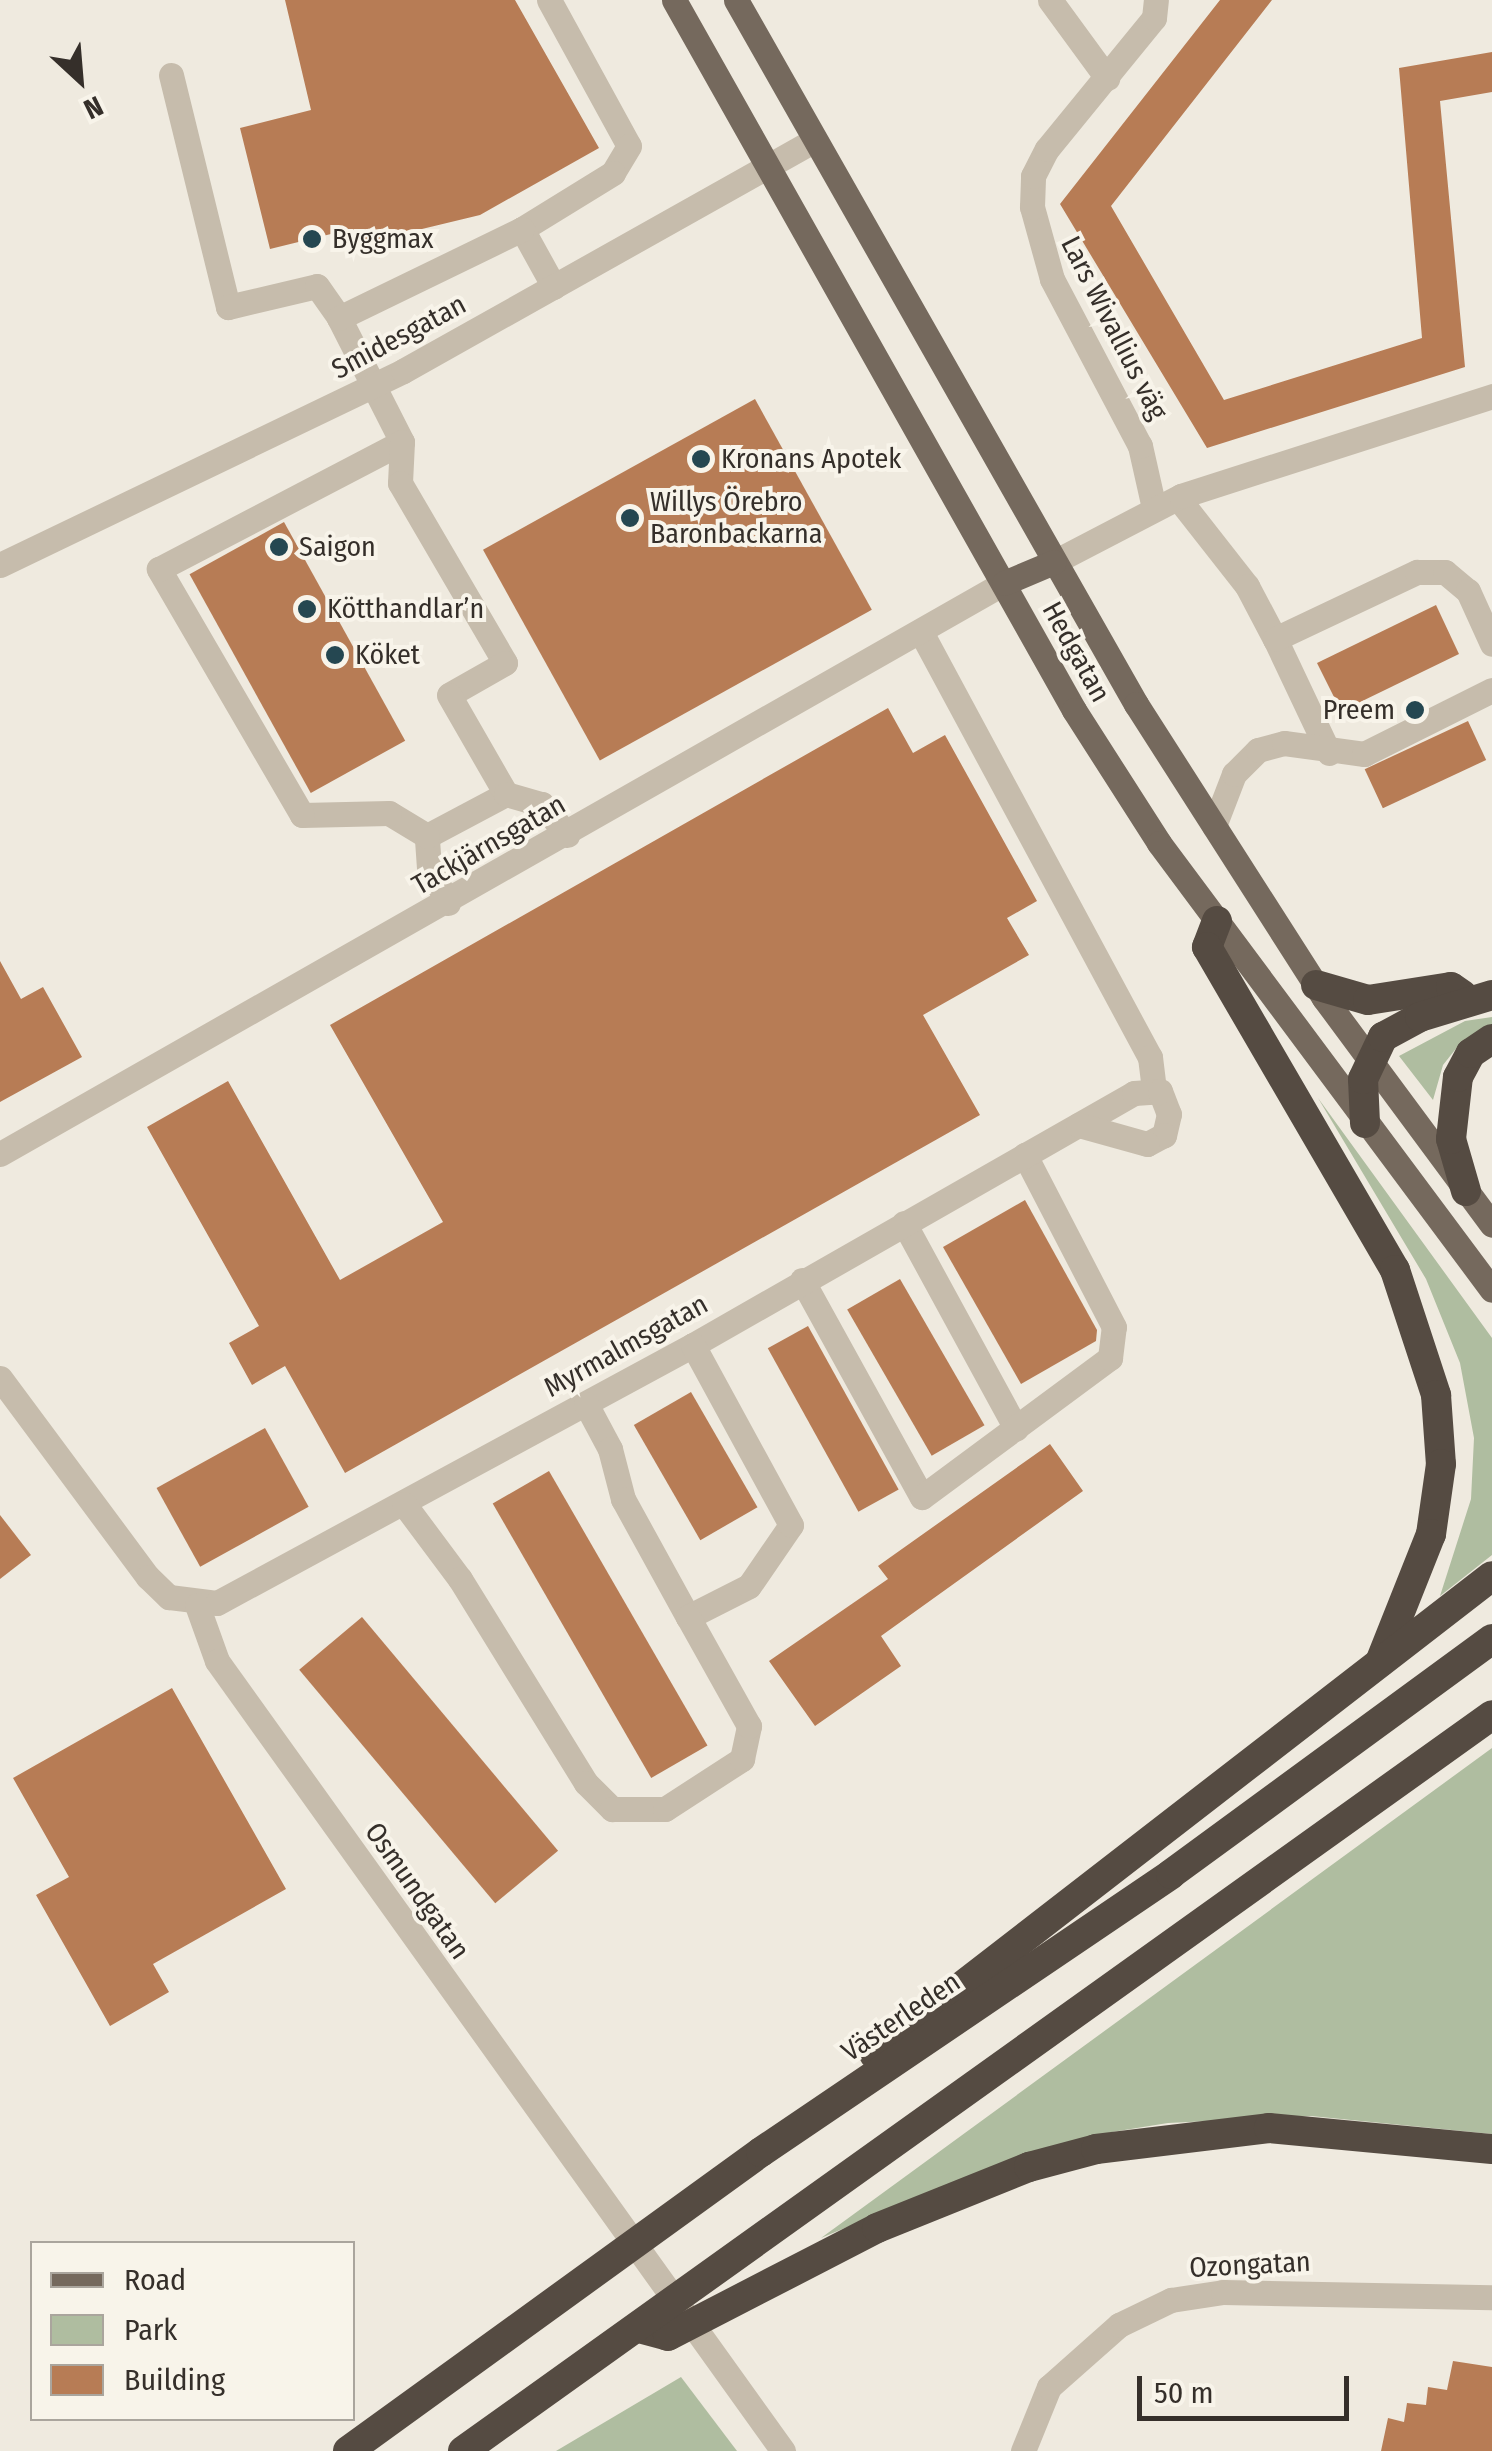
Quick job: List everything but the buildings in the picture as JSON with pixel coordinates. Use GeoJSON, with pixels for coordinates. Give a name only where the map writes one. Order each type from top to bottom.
{"type":"FeatureCollection","features":[{"type":"Feature","properties":{"kind":"highway"},"geometry":{"type":"LineString","coordinates":[[1216,921],[1208,948],[1395,1270],[1436,1395],[1438,1500],[1420,1568],[1378,1664]]}},
{"type":"Feature","properties":{"kind":"highway"},"geometry":{"type":"LineString","coordinates":[[1320,991],[1368,1000],[1453,988],[1480,998]]}},
{"type":"Feature","properties":{"kind":"highway"},"geometry":{"type":"LineString","coordinates":[[1365,1123],[1360,1100],[1371,1060],[1392,1031],[1480,998]]}},
{"type":"Feature","properties":{"kind":"highway"},"geometry":{"type":"LineString","coordinates":[[1466,1191],[1451,1139],[1458,1077],[1472,1053],[1492,1039]]}},
{"type":"Feature","properties":{"kind":"highway"},"geometry":{"type":"LineString","coordinates":[[760,2152],[777,2132],[936,2004],[1492,1576]]}},
{"type":"Feature","properties":{"kind":"highway","name":"Västerleden"},"geometry":{"type":"LineString","coordinates":[[348,2451],[760,2152],[1171,1874],[1492,1639]]}},
{"type":"Feature","properties":{"kind":"highway"},"geometry":{"type":"LineString","coordinates":[[464,2451],[1492,1715]]}},
{"type":"Feature","properties":{"kind":"highway"},"geometry":{"type":"LineString","coordinates":[[640,2328],[668,2336],[877,2228],[1029,2167],[1096,2149],[1269,2128],[1492,2149]]}},
{"type":"Feature","properties":{"kind":"main road","name":"Hedgatan"},"geometry":{"type":"LineString","coordinates":[[674,0],[1004,584],[1135,806],[1216,921],[1492,1290]]}},
{"type":"Feature","properties":{"kind":"main road","name":"Hedgatan"},"geometry":{"type":"LineString","coordinates":[[736,0],[1054,562],[1214,826],[1320,991],[1492,1225]]}},
{"type":"Feature","properties":{"kind":"main road"},"geometry":{"type":"LineString","coordinates":[[1004,584],[1054,562]]}},
{"type":"Feature","properties":{"kind":"street"},"geometry":{"type":"LineString","coordinates":[[339,318],[522,229],[613,173],[629,146],[549,0]]}},
{"type":"Feature","properties":{"kind":"street"},"geometry":{"type":"LineString","coordinates":[[1050,0],[1108,78]]}},
{"type":"Feature","properties":{"kind":"street","name":"Lars Wivallius väg"},"geometry":{"type":"LineString","coordinates":[[1156,0],[1154,18],[1048,150],[1033,176],[1032,207],[1052,279],[1166,503]]}},
{"type":"Feature","properties":{"kind":"street"},"geometry":{"type":"LineString","coordinates":[[171,74],[228,307],[317,286],[376,385],[402,442],[400,483],[504,663],[449,694],[506,794]]}},
{"type":"Feature","properties":{"kind":"street","name":"Smidesgatan"},"geometry":{"type":"LineString","coordinates":[[0,566],[376,385],[814,140]]}},
{"type":"Feature","properties":{"kind":"street"},"geometry":{"type":"LineString","coordinates":[[522,229],[554,287]]}},
{"type":"Feature","properties":{"kind":"street"},"geometry":{"type":"LineString","coordinates":[[1054,562],[1166,503],[1492,396]]}},
{"type":"Feature","properties":{"kind":"street"},"geometry":{"type":"LineString","coordinates":[[402,442],[159,570],[302,815],[390,813],[428,836]]}},
{"type":"Feature","properties":{"kind":"street"},"geometry":{"type":"LineString","coordinates":[[1166,503],[1247,586],[1330,753]]}},
{"type":"Feature","properties":{"kind":"street"},"geometry":{"type":"LineString","coordinates":[[1275,640],[1417,572],[1445,572],[1468,591],[1492,644]]}},
{"type":"Feature","properties":{"kind":"street","name":"Tackjärnsgatan"},"geometry":{"type":"LineString","coordinates":[[0,1154],[568,835],[1004,584]]}},
{"type":"Feature","properties":{"kind":"street"},"geometry":{"type":"LineString","coordinates":[[922,634],[1150,1056],[1154,1089],[1169,1114],[1164,1135],[1147,1144],[1079,1125]]}},
{"type":"Feature","properties":{"kind":"street"},"geometry":{"type":"LineString","coordinates":[[1214,826],[1234,774],[1258,750],[1284,743],[1330,753],[1364,754],[1492,690]]}},
{"type":"Feature","properties":{"kind":"street"},"geometry":{"type":"LineString","coordinates":[[428,836],[506,794],[542,804],[568,835]]}},
{"type":"Feature","properties":{"kind":"street"},"geometry":{"type":"LineString","coordinates":[[428,836],[429,868],[448,903]]}},
{"type":"Feature","properties":{"kind":"street","name":"Myrmalmsgatan"},"geometry":{"type":"LineString","coordinates":[[197,1605],[240,1595],[1079,1125],[1154,1089]]}},
{"type":"Feature","properties":{"kind":"street"},"geometry":{"type":"LineString","coordinates":[[802,1280],[922,1497],[1110,1358],[1114,1327],[1026,1155]]}},
{"type":"Feature","properties":{"kind":"street"},"geometry":{"type":"LineString","coordinates":[[904,1223],[1016,1428]]}},
{"type":"Feature","properties":{"kind":"street"},"geometry":{"type":"LineString","coordinates":[[688,1617],[749,1586],[791,1524],[693,1344]]}},
{"type":"Feature","properties":{"kind":"street"},"geometry":{"type":"LineString","coordinates":[[0,1378],[148,1577],[169,1597],[197,1605]]}},
{"type":"Feature","properties":{"kind":"street"},"geometry":{"type":"LineString","coordinates":[[404,1504],[460,1579],[586,1782],[612,1809],[665,1809],[742,1759],[749,1726],[623,1499],[610,1449],[586,1404]]}},
{"type":"Feature","properties":{"kind":"street","name":"Osmundgatan"},"geometry":{"type":"LineString","coordinates":[[197,1605],[217,1661],[777,2443]]}},
{"type":"Feature","properties":{"kind":"street","name":"Ozongatan"},"geometry":{"type":"LineString","coordinates":[[1024,2451],[1049,2387],[1119,2325],[1171,2300],[1223,2292],[1492,2297]]}},
{"type":"Feature","properties":{"kind":"green space"},"geometry":{"type":"Polygon","coordinates":[[[1492,1017],[1492,1024],[1462,1041],[1443,1065],[1433,1100],[1399,1056],[1465,1021],[1492,1017]]]}},
{"type":"Feature","properties":{"kind":"green space"},"geometry":{"type":"Polygon","coordinates":[[[1318,1098],[1492,1338],[1492,1555],[1440,1596],[1471,1499],[1474,1438],[1460,1363],[1426,1279],[1318,1098]]]}},
{"type":"Feature","properties":{"kind":"green space"},"geometry":{"type":"Polygon","coordinates":[[[1492,1748],[1492,2134],[1311,2116],[1168,2123],[1112,2132],[983,2170],[821,2238],[1492,1748]]]}},
{"type":"Feature","properties":{"kind":"green space"},"geometry":{"type":"Polygon","coordinates":[[[681,2377],[737,2451],[556,2451],[681,2377]]]}},
{"type":"Feature","properties":{"kind":"place","name":"Byggmax"},"geometry":{"type":"Point","coordinates":[312,239]}},
{"type":"Feature","properties":{"kind":"place","name":"Kronans Apotek"},"geometry":{"type":"Point","coordinates":[701,459]}},
{"type":"Feature","properties":{"kind":"place","name":"Willys Örebro Baronbackarna"},"geometry":{"type":"Point","coordinates":[630,518]}},
{"type":"Feature","properties":{"kind":"place","name":"Saigon"},"geometry":{"type":"Point","coordinates":[279,547]}},
{"type":"Feature","properties":{"kind":"place","name":"Kötthandlar’n"},"geometry":{"type":"Point","coordinates":[307,609]}},
{"type":"Feature","properties":{"kind":"place","name":"Köket"},"geometry":{"type":"Point","coordinates":[335,655]}},
{"type":"Feature","properties":{"kind":"place","name":"Preem"},"geometry":{"type":"Point","coordinates":[1415,710]}}]}
